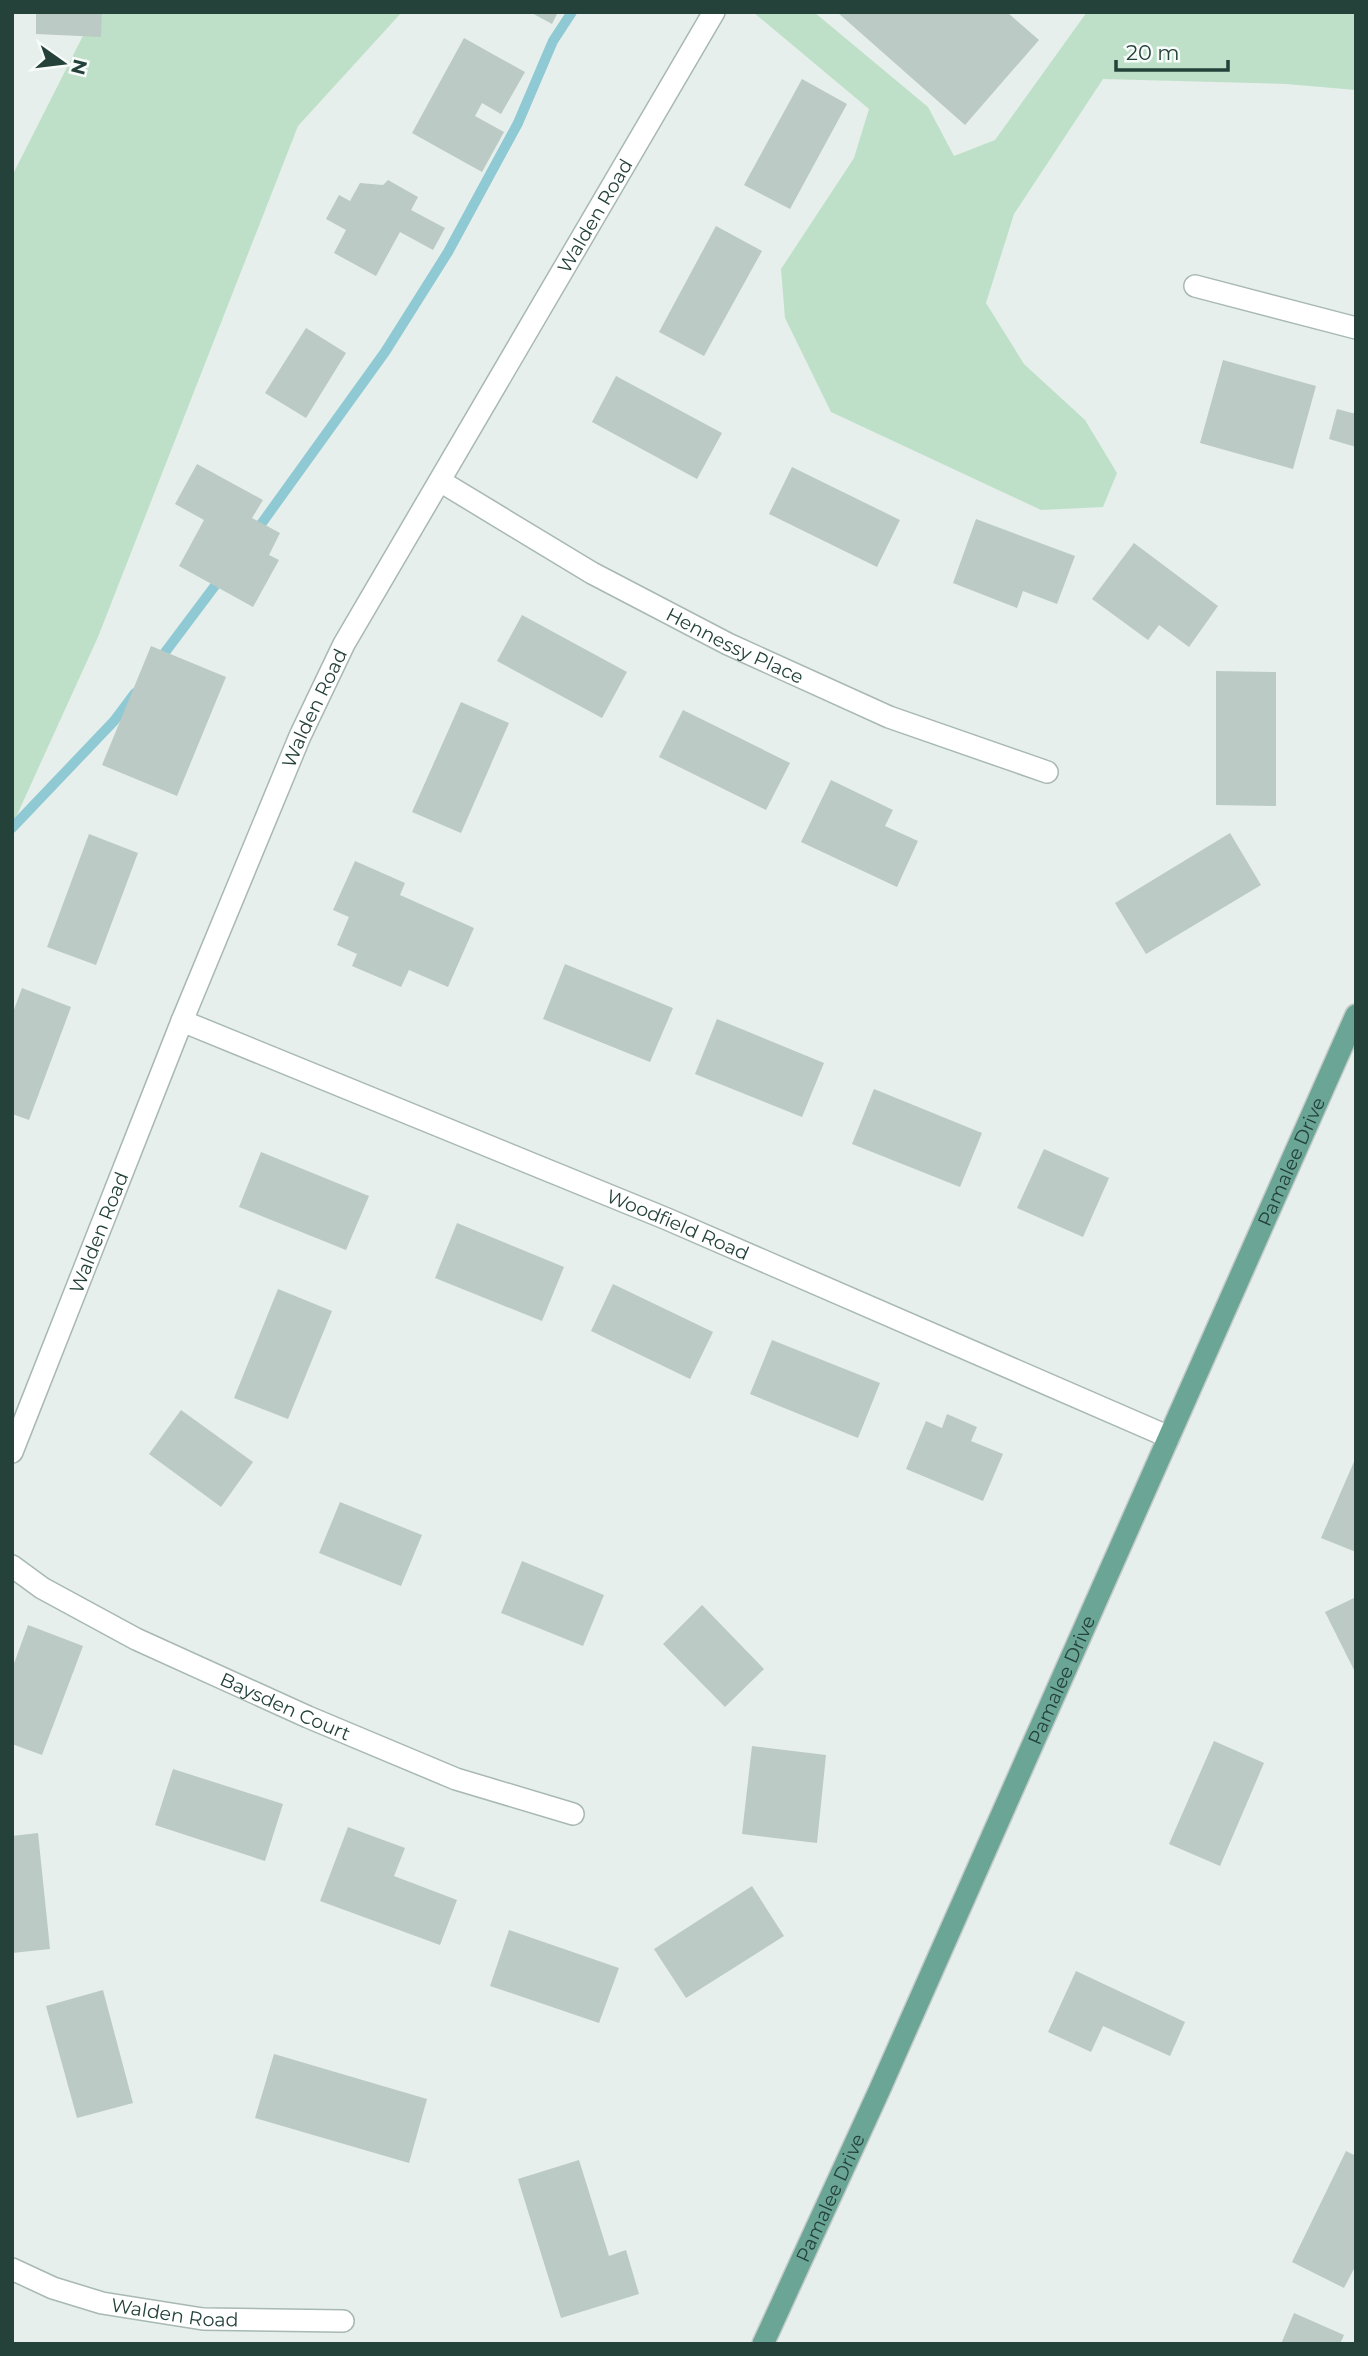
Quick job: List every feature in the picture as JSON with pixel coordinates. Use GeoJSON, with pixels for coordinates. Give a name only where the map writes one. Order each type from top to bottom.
{"type":"FeatureCollection","features":[{"type":"Feature","properties":{"kind":"main road","name":"Pamalee Drive"},"geometry":{"type":"LineString","coordinates":[[763,2344],[879,2091],[1356,1015]]}},
{"type":"Feature","properties":{"kind":"street","name":"Walden Road"},"geometry":{"type":"LineString","coordinates":[[12,1452],[182,1021],[311,713],[344,645],[714,12]]}},
{"type":"Feature","properties":{"kind":"street"},"geometry":{"type":"LineString","coordinates":[[1195,286],[1356,328]]}},
{"type":"Feature","properties":{"kind":"street","name":"Hennessy Place"},"geometry":{"type":"LineString","coordinates":[[440,481],[592,573],[728,644],[890,717],[1047,772]]}},
{"type":"Feature","properties":{"kind":"street","name":"Woodfield Road"},"geometry":{"type":"LineString","coordinates":[[182,1021],[667,1219],[1169,1437]]}},
{"type":"Feature","properties":{"kind":"street","name":"Baysden Court"},"geometry":{"type":"LineString","coordinates":[[12,1566],[42,1588],[136,1639],[308,1717],[456,1779],[573,1814]]}},
{"type":"Feature","properties":{"kind":"street","name":"Walden Road"},"geometry":{"type":"LineString","coordinates":[[12,2269],[53,2288],[102,2303],[190,2317],[343,2321]]}},
{"type":"Feature","properties":{"kind":"green space"},"geometry":{"type":"Polygon","coordinates":[[[95,12],[402,12],[298,126],[98,637],[12,826],[12,176],[95,12]]]}},
{"type":"Feature","properties":{"kind":"green space"},"geometry":{"type":"Polygon","coordinates":[[[753,12],[814,12],[928,107],[954,156],[995,140],[1087,12],[1356,12],[1356,90],[1286,84],[1103,79],[1014,214],[986,303],[1024,364],[1085,420],[1117,473],[1103,507],[1041,510],[831,412],[785,318],[781,269],[854,158],[869,109],[753,12]]]}},
{"type":"Feature","properties":{"kind":"building"},"geometry":{"type":"Polygon","coordinates":[[[36,12],[102,12],[101,37],[36,34],[36,12]]]}},
{"type":"Feature","properties":{"kind":"building"},"geometry":{"type":"Polygon","coordinates":[[[530,12],[558,12],[552,24],[530,12]]]}},
{"type":"Feature","properties":{"kind":"building"},"geometry":{"type":"Polygon","coordinates":[[[837,12],[1007,12],[1039,40],[965,125],[837,12]]]}},
{"type":"Feature","properties":{"kind":"building"},"geometry":{"type":"Polygon","coordinates":[[[464,38],[525,72],[501,114],[482,103],[475,116],[504,132],[482,172],[412,133],[464,38]]]}},
{"type":"Feature","properties":{"kind":"building"},"geometry":{"type":"Polygon","coordinates":[[[802,79],[847,104],[790,209],[744,185],[802,79]]]}},
{"type":"Feature","properties":{"kind":"building"},"geometry":{"type":"Polygon","coordinates":[[[388,180],[418,197],[411,210],[445,228],[433,250],[400,232],[376,276],[334,253],[346,230],[326,219],[339,195],[350,201],[360,183],[383,185],[388,180]]]}},
{"type":"Feature","properties":{"kind":"building"},"geometry":{"type":"Polygon","coordinates":[[[716,226],[762,251],[704,356],[659,332],[716,226]]]}},
{"type":"Feature","properties":{"kind":"building"},"geometry":{"type":"Polygon","coordinates":[[[306,328],[346,353],[306,418],[265,393],[306,328]]]}},
{"type":"Feature","properties":{"kind":"building"},"geometry":{"type":"Polygon","coordinates":[[[1223,360],[1316,386],[1293,469],[1200,443],[1223,360]]]}},
{"type":"Feature","properties":{"kind":"building"},"geometry":{"type":"Polygon","coordinates":[[[616,376],[722,433],[697,479],[592,422],[616,376]]]}},
{"type":"Feature","properties":{"kind":"building"},"geometry":{"type":"Polygon","coordinates":[[[1337,409],[1356,414],[1356,447],[1329,439],[1337,409]]]}},
{"type":"Feature","properties":{"kind":"building"},"geometry":{"type":"Polygon","coordinates":[[[197,464],[263,500],[252,518],[280,533],[269,555],[279,560],[253,607],[179,566],[204,520],[175,504],[197,464]]]}},
{"type":"Feature","properties":{"kind":"building"},"geometry":{"type":"Polygon","coordinates":[[[792,467],[900,520],[877,567],[769,514],[792,467]]]}},
{"type":"Feature","properties":{"kind":"building"},"geometry":{"type":"Polygon","coordinates":[[[976,519],[1075,556],[1057,604],[1023,591],[1017,608],[953,583],[976,519]]]}},
{"type":"Feature","properties":{"kind":"building"},"geometry":{"type":"Polygon","coordinates":[[[1134,543],[1218,606],[1189,647],[1159,625],[1148,640],[1092,599],[1134,543]]]}},
{"type":"Feature","properties":{"kind":"building"},"geometry":{"type":"Polygon","coordinates":[[[522,615],[627,672],[602,718],[497,661],[522,615]]]}},
{"type":"Feature","properties":{"kind":"building"},"geometry":{"type":"Polygon","coordinates":[[[151,646],[226,677],[177,796],[102,765],[151,646]]]}},
{"type":"Feature","properties":{"kind":"building"},"geometry":{"type":"Polygon","coordinates":[[[1216,671],[1276,672],[1276,806],[1216,805],[1216,671]]]}},
{"type":"Feature","properties":{"kind":"building"},"geometry":{"type":"Polygon","coordinates":[[[461,702],[509,723],[461,833],[412,812],[461,702]]]}},
{"type":"Feature","properties":{"kind":"building"},"geometry":{"type":"Polygon","coordinates":[[[683,710],[790,763],[766,810],[659,757],[683,710]]]}},
{"type":"Feature","properties":{"kind":"building"},"geometry":{"type":"Polygon","coordinates":[[[831,780],[893,810],[885,826],[918,841],[897,887],[801,842],[831,780]]]}},
{"type":"Feature","properties":{"kind":"building"},"geometry":{"type":"Polygon","coordinates":[[[1230,833],[1261,885],[1146,954],[1115,903],[1230,833]]]}},
{"type":"Feature","properties":{"kind":"building"},"geometry":{"type":"Polygon","coordinates":[[[89,834],[138,853],[96,965],[47,947],[89,834]]]}},
{"type":"Feature","properties":{"kind":"building"},"geometry":{"type":"Polygon","coordinates":[[[355,861],[405,883],[400,895],[474,928],[448,987],[409,970],[401,987],[352,966],[357,954],[337,945],[349,917],[333,910],[355,861]]]}},
{"type":"Feature","properties":{"kind":"building"},"geometry":{"type":"Polygon","coordinates":[[[565,964],[673,1008],[650,1062],[543,1019],[565,964]]]}},
{"type":"Feature","properties":{"kind":"building"},"geometry":{"type":"Polygon","coordinates":[[[22,988],[71,1007],[29,1120],[12,1114],[12,1015],[22,988]]]}},
{"type":"Feature","properties":{"kind":"building"},"geometry":{"type":"Polygon","coordinates":[[[717,1019],[824,1063],[802,1117],[695,1074],[717,1019]]]}},
{"type":"Feature","properties":{"kind":"building"},"geometry":{"type":"Polygon","coordinates":[[[874,1089],[982,1133],[960,1187],[852,1144],[874,1089]]]}},
{"type":"Feature","properties":{"kind":"building"},"geometry":{"type":"Polygon","coordinates":[[[1044,1149],[1109,1178],[1083,1237],[1017,1208],[1044,1149]]]}},
{"type":"Feature","properties":{"kind":"building"},"geometry":{"type":"Polygon","coordinates":[[[261,1152],[369,1196],[346,1250],[239,1207],[261,1152]]]}},
{"type":"Feature","properties":{"kind":"building"},"geometry":{"type":"Polygon","coordinates":[[[457,1223],[564,1267],[542,1321],[435,1278],[457,1223]]]}},
{"type":"Feature","properties":{"kind":"building"},"geometry":{"type":"Polygon","coordinates":[[[613,1284],[713,1332],[690,1379],[591,1331],[613,1284]]]}},
{"type":"Feature","properties":{"kind":"building"},"geometry":{"type":"Polygon","coordinates":[[[278,1289],[332,1311],[288,1419],[234,1398],[278,1289]]]}},
{"type":"Feature","properties":{"kind":"building"},"geometry":{"type":"Polygon","coordinates":[[[772,1340],[880,1383],[858,1438],[750,1394],[772,1340]]]}},
{"type":"Feature","properties":{"kind":"building"},"geometry":{"type":"Polygon","coordinates":[[[181,1410],[253,1462],[221,1507],[149,1454],[181,1410]]]}},
{"type":"Feature","properties":{"kind":"building"},"geometry":{"type":"Polygon","coordinates":[[[947,1414],[977,1427],[971,1441],[1003,1454],[983,1501],[906,1469],[926,1421],[942,1428],[947,1414]]]}},
{"type":"Feature","properties":{"kind":"building"},"geometry":{"type":"Polygon","coordinates":[[[1356,1457],[1356,1552],[1321,1538],[1356,1457]]]}},
{"type":"Feature","properties":{"kind":"building"},"geometry":{"type":"Polygon","coordinates":[[[340,1502],[422,1535],[401,1586],[319,1553],[340,1502]]]}},
{"type":"Feature","properties":{"kind":"building"},"geometry":{"type":"Polygon","coordinates":[[[522,1561],[604,1595],[583,1646],[501,1613],[522,1561]]]}},
{"type":"Feature","properties":{"kind":"building"},"geometry":{"type":"Polygon","coordinates":[[[1356,1597],[1356,1674],[1325,1612],[1356,1597]]]}},
{"type":"Feature","properties":{"kind":"building"},"geometry":{"type":"Polygon","coordinates":[[[702,1605],[764,1669],[725,1707],[663,1644],[702,1605]]]}},
{"type":"Feature","properties":{"kind":"building"},"geometry":{"type":"Polygon","coordinates":[[[28,1625],[83,1646],[42,1755],[12,1744],[12,1669],[28,1625]]]}},
{"type":"Feature","properties":{"kind":"building"},"geometry":{"type":"Polygon","coordinates":[[[1214,1741],[1264,1763],[1220,1866],[1169,1844],[1214,1741]]]}},
{"type":"Feature","properties":{"kind":"building"},"geometry":{"type":"Polygon","coordinates":[[[752,1746],[826,1755],[817,1843],[742,1834],[752,1746]]]}},
{"type":"Feature","properties":{"kind":"building"},"geometry":{"type":"Polygon","coordinates":[[[173,1769],[283,1804],[265,1861],[155,1825],[173,1769]]]}},
{"type":"Feature","properties":{"kind":"building"},"geometry":{"type":"Polygon","coordinates":[[[348,1827],[405,1848],[394,1876],[457,1900],[440,1945],[320,1901],[348,1827]]]}},
{"type":"Feature","properties":{"kind":"building"},"geometry":{"type":"Polygon","coordinates":[[[38,1833],[50,1949],[12,1953],[12,1836],[38,1833]]]}},
{"type":"Feature","properties":{"kind":"building"},"geometry":{"type":"Polygon","coordinates":[[[752,1886],[784,1936],[686,1998],[654,1949],[752,1886]]]}},
{"type":"Feature","properties":{"kind":"building"},"geometry":{"type":"Polygon","coordinates":[[[509,1930],[619,1968],[599,2023],[490,1986],[509,1930]]]}},
{"type":"Feature","properties":{"kind":"building"},"geometry":{"type":"Polygon","coordinates":[[[1076,1971],[1185,2022],[1170,2056],[1103,2026],[1091,2052],[1048,2032],[1076,1971]]]}},
{"type":"Feature","properties":{"kind":"building"},"geometry":{"type":"Polygon","coordinates":[[[103,1990],[133,2103],[77,2118],[46,2006],[103,1990]]]}},
{"type":"Feature","properties":{"kind":"building"},"geometry":{"type":"Polygon","coordinates":[[[274,2054],[427,2099],[409,2163],[255,2118],[274,2054]]]}},
{"type":"Feature","properties":{"kind":"building"},"geometry":{"type":"Polygon","coordinates":[[[1346,2151],[1356,2156],[1356,2265],[1344,2288],[1292,2262],[1346,2151]]]}},
{"type":"Feature","properties":{"kind":"building"},"geometry":{"type":"Polygon","coordinates":[[[579,2160],[609,2256],[626,2250],[639,2294],[561,2318],[518,2179],[579,2160]]]}},
{"type":"Feature","properties":{"kind":"building"},"geometry":{"type":"Polygon","coordinates":[[[1294,2313],[1344,2335],[1340,2344],[1281,2344],[1294,2313]]]}},
{"type":"Feature","properties":{"kind":"waterway"},"geometry":{"type":"LineString","coordinates":[[254,534],[385,352],[448,252],[518,123],[553,41],[572,12]]}},
{"type":"Feature","properties":{"kind":"waterway"},"geometry":{"type":"LineString","coordinates":[[157,663],[223,575]]}},
{"type":"Feature","properties":{"kind":"waterway"},"geometry":{"type":"LineString","coordinates":[[12,828],[114,721],[135,693]]}}]}
